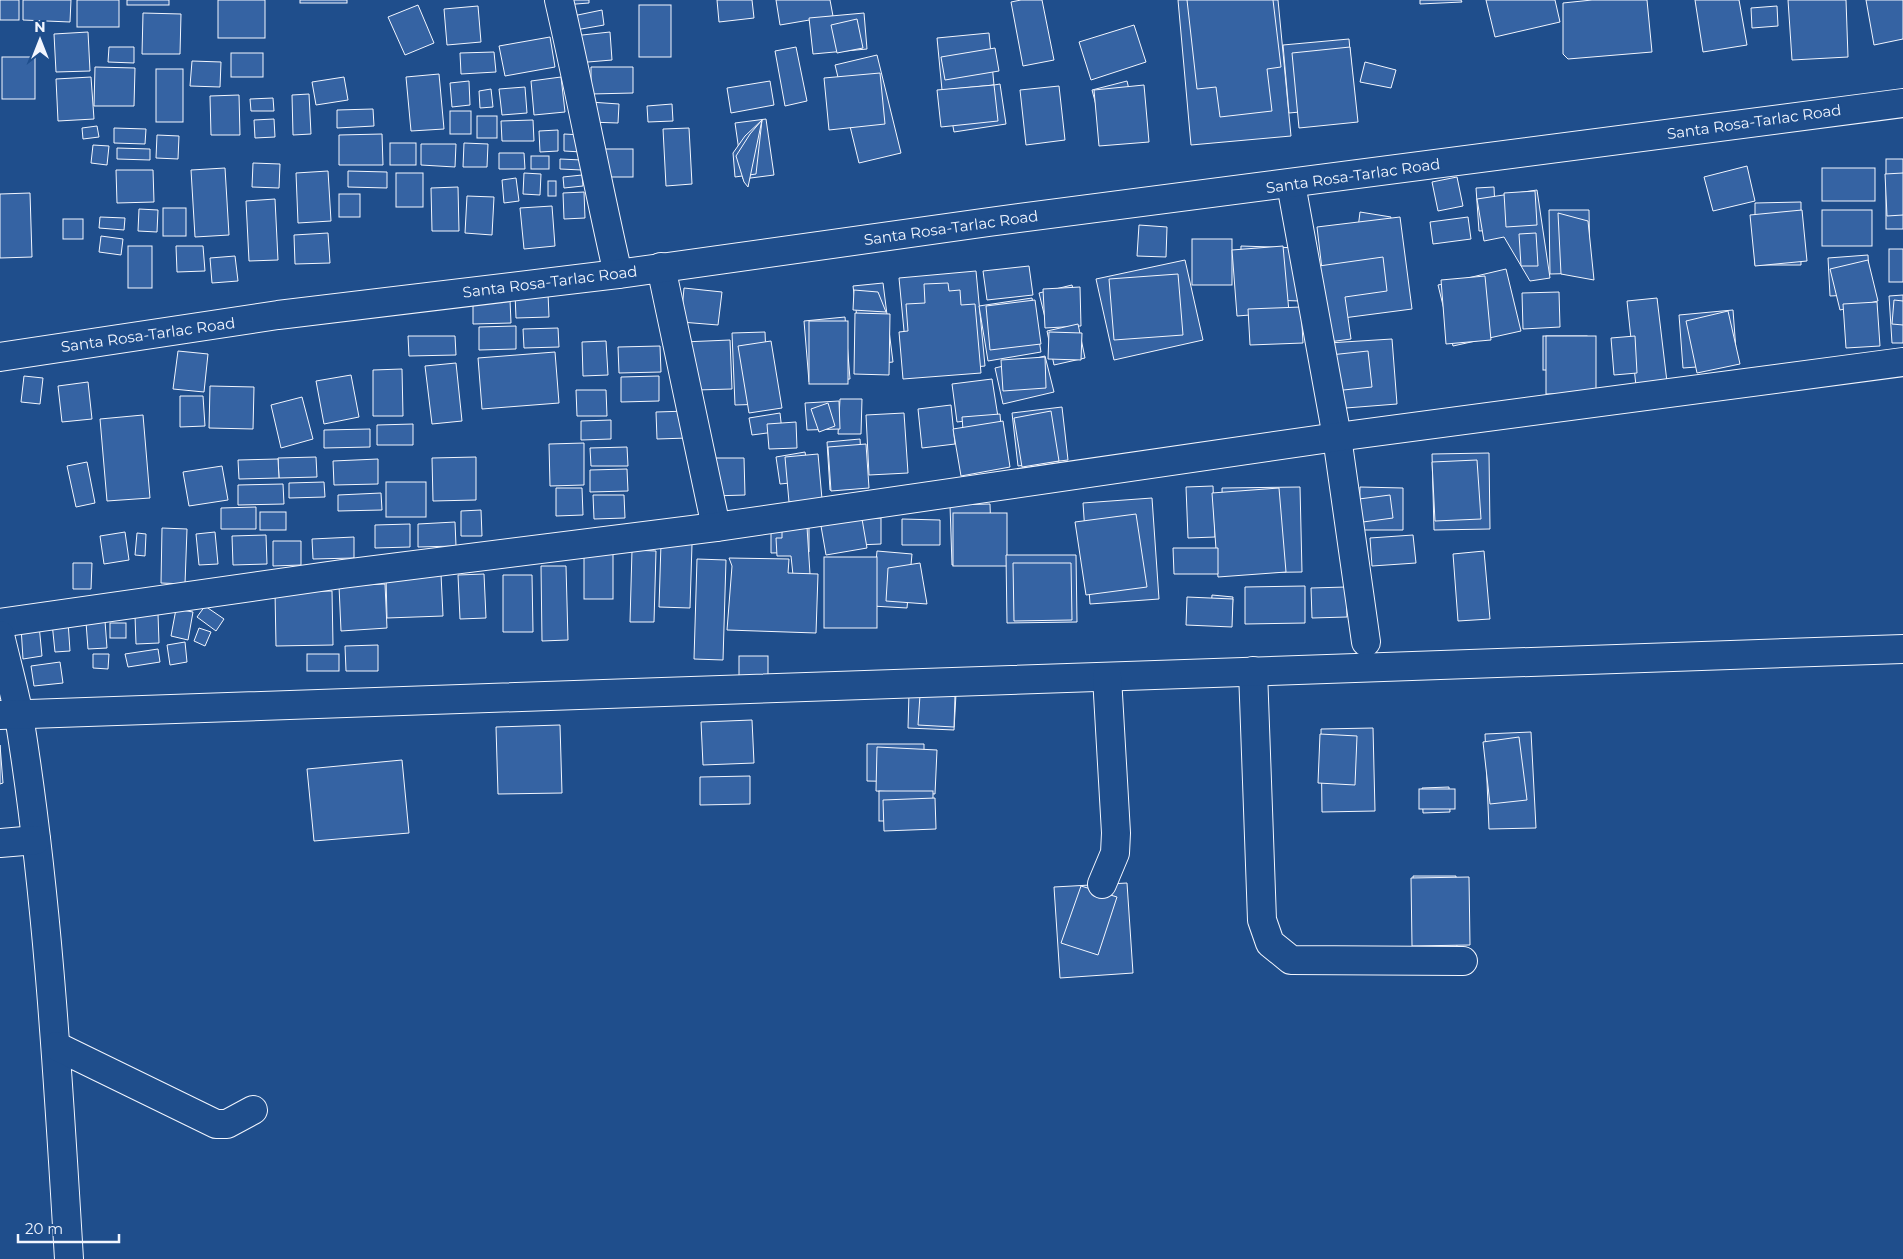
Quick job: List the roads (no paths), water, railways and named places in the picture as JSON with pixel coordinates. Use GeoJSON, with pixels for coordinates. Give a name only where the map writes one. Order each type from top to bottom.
{"type":"FeatureCollection","features":[{"type":"Feature","properties":{"kind":"main road"},"geometry":{"type":"LineString","coordinates":[[559,0],[580,90],[599,192],[618,274]]}},
{"type":"Feature","properties":{"kind":"main road","name":"Santa Rosa-Tarlac Road"},"geometry":{"type":"LineString","coordinates":[[0,356],[278,316],[618,274],[1903,103]]}},
{"type":"Feature","properties":{"kind":"main road"},"geometry":{"type":"LineString","coordinates":[[1291,184],[1337,436],[1366,642]]}},
{"type":"Feature","properties":{"kind":"main road"},"geometry":{"type":"LineString","coordinates":[[660,267],[716,527]]}},
{"type":"Feature","properties":{"kind":"main road"},"geometry":{"type":"LineString","coordinates":[[0,623],[342,574],[716,527],[1337,436],[1903,362]]}},
{"type":"Feature","properties":{"kind":"main road"},"geometry":{"type":"LineString","coordinates":[[0,635],[9,714],[36,840],[56,1046],[69,1259]]}},
{"type":"Feature","properties":{"kind":"main road"},"geometry":{"type":"LineString","coordinates":[[9,714],[1107,678],[1253,671],[1903,649]]}},
{"type":"Feature","properties":{"kind":"main road"},"geometry":{"type":"LineString","coordinates":[[1253,671],[1262,920],[1270,943],[1291,960],[1463,961]]}},
{"type":"Feature","properties":{"kind":"main road"},"geometry":{"type":"LineString","coordinates":[[1102,884],[1115,853],[1116,833],[1107,678]]}},
{"type":"Feature","properties":{"kind":"main road"},"geometry":{"type":"LineString","coordinates":[[0,843],[36,840]]}},
{"type":"Feature","properties":{"kind":"main road"},"geometry":{"type":"LineString","coordinates":[[56,1046],[216,1124],[227,1124],[253,1110]]}}]}
